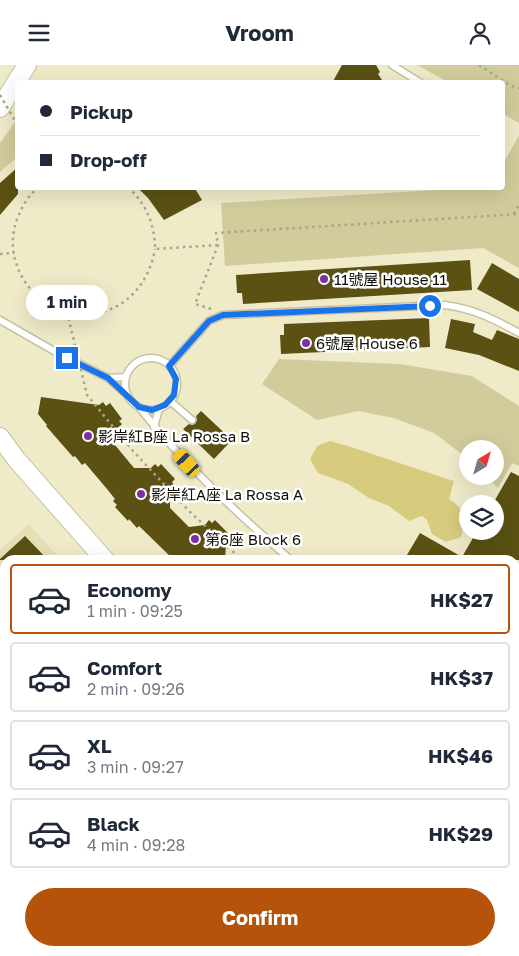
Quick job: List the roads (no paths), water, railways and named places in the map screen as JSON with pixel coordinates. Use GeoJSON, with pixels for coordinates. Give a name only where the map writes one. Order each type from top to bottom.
{"type":"FeatureCollection","features":[{"type":"Feature","properties":{"kind":"street"},"geometry":{"type":"LineString","coordinates":[[17,80],[27,65]]}},
{"type":"Feature","properties":{"kind":"street"},"geometry":{"type":"LineString","coordinates":[[0,109],[10,91]]}},
{"type":"Feature","properties":{"kind":"street"},"geometry":{"type":"LineString","coordinates":[[0,437],[16,459],[101,555]]}},
{"type":"Feature","properties":{"kind":"lane"},"geometry":{"type":"LineString","coordinates":[[392,65],[416,80]]}},
{"type":"Feature","properties":{"kind":"lane"},"geometry":{"type":"LineString","coordinates":[[169,366],[209,321],[223,315],[444,305],[470,309],[519,333]]}},
{"type":"Feature","properties":{"kind":"lane"},"geometry":{"type":"LineString","coordinates":[[0,320],[54,351],[108,378],[128,395]]}},
{"type":"Feature","properties":{"kind":"lane"},"geometry":{"type":"LineString","coordinates":[[139,407],[152,410],[159,409],[170,401],[174,395],[176,379],[169,366],[162,361],[153,358],[144,359],[136,362],[130,369],[126,377],[125,389],[132,402],[139,407],[154,427],[187,463],[253,528],[285,555]]}},
{"type":"Feature","properties":{"kind":"lane"},"geometry":{"type":"LineString","coordinates":[[108,378],[126,377]]}},
{"type":"Feature","properties":{"kind":"lane"},"geometry":{"type":"LineString","coordinates":[[170,401],[192,420]]}},
{"type":"Feature","properties":{"kind":"lane"},"geometry":{"type":"LineString","coordinates":[[154,427],[159,409]]}},
{"type":"Feature","properties":{"kind":"place","name":"11號屋 House 11"},"geometry":{"type":"Point","coordinates":[324,279]}},
{"type":"Feature","properties":{"kind":"place","name":"6號屋 House 6"},"geometry":{"type":"Point","coordinates":[306,343]}},
{"type":"Feature","properties":{"kind":"place","name":"影岸紅B座 La Rossa B"},"geometry":{"type":"Point","coordinates":[88,436]}},
{"type":"Feature","properties":{"kind":"place","name":"影岸紅A座 La Rossa A"},"geometry":{"type":"Point","coordinates":[141,494]}},
{"type":"Feature","properties":{"kind":"place","name":"第6座 Block 6"},"geometry":{"type":"Point","coordinates":[195,539]}}]}
